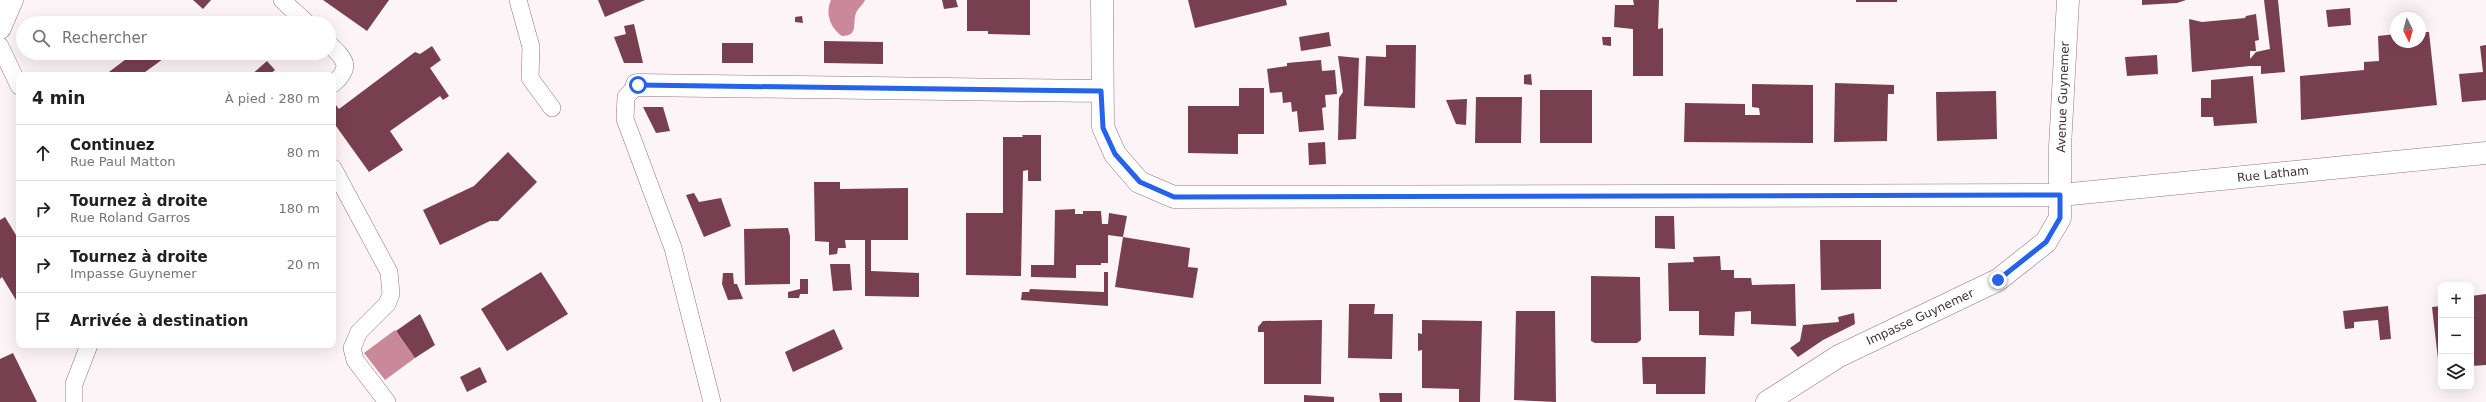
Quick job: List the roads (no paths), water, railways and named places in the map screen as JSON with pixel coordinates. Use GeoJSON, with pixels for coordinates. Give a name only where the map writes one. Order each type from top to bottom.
{"type":"FeatureCollection","features":[{"type":"Feature","properties":{"kind":"street"},"geometry":{"type":"LineString","coordinates":[[0,28],[12,0]]}},
{"type":"Feature","properties":{"kind":"street","name":"Rue Latham"},"geometry":{"type":"LineString","coordinates":[[1102,0],[1101,91],[1103,128],[1115,154],[1140,182],[1174,197],[2060,195],[2486,153]]}},
{"type":"Feature","properties":{"kind":"street","name":"Avenue Guynemer"},"geometry":{"type":"LineString","coordinates":[[2060,195],[2060,147],[2068,0]]}},
{"type":"Feature","properties":{"kind":"street"},"geometry":{"type":"LineString","coordinates":[[638,85],[1101,91]]}},
{"type":"Feature","properties":{"kind":"street","name":"Impasse Guynemer"},"geometry":{"type":"LineString","coordinates":[[1767,402],[1838,356],[1998,280],[2046,242],[2060,218],[2060,195]]}},
{"type":"Feature","properties":{"kind":"lane"},"geometry":{"type":"LineString","coordinates":[[282,0],[299,16]]}},
{"type":"Feature","properties":{"kind":"lane"},"geometry":{"type":"LineString","coordinates":[[518,0],[531,47],[530,78],[552,108]]}},
{"type":"Feature","properties":{"kind":"lane"},"geometry":{"type":"LineString","coordinates":[[0,46],[16,80]]}},
{"type":"Feature","properties":{"kind":"lane"},"geometry":{"type":"LineString","coordinates":[[336,51],[344,58],[345,68],[341,77],[336,81]]}},
{"type":"Feature","properties":{"kind":"lane"},"geometry":{"type":"LineString","coordinates":[[638,85],[626,97],[625,119],[673,248],[712,402]]}},
{"type":"Feature","properties":{"kind":"lane"},"geometry":{"type":"LineString","coordinates":[[336,174],[389,272],[391,294],[387,304],[359,332],[352,348],[355,360],[387,402]]}},
{"type":"Feature","properties":{"kind":"lane"},"geometry":{"type":"LineString","coordinates":[[74,402],[74,384],[88,348]]}}]}
